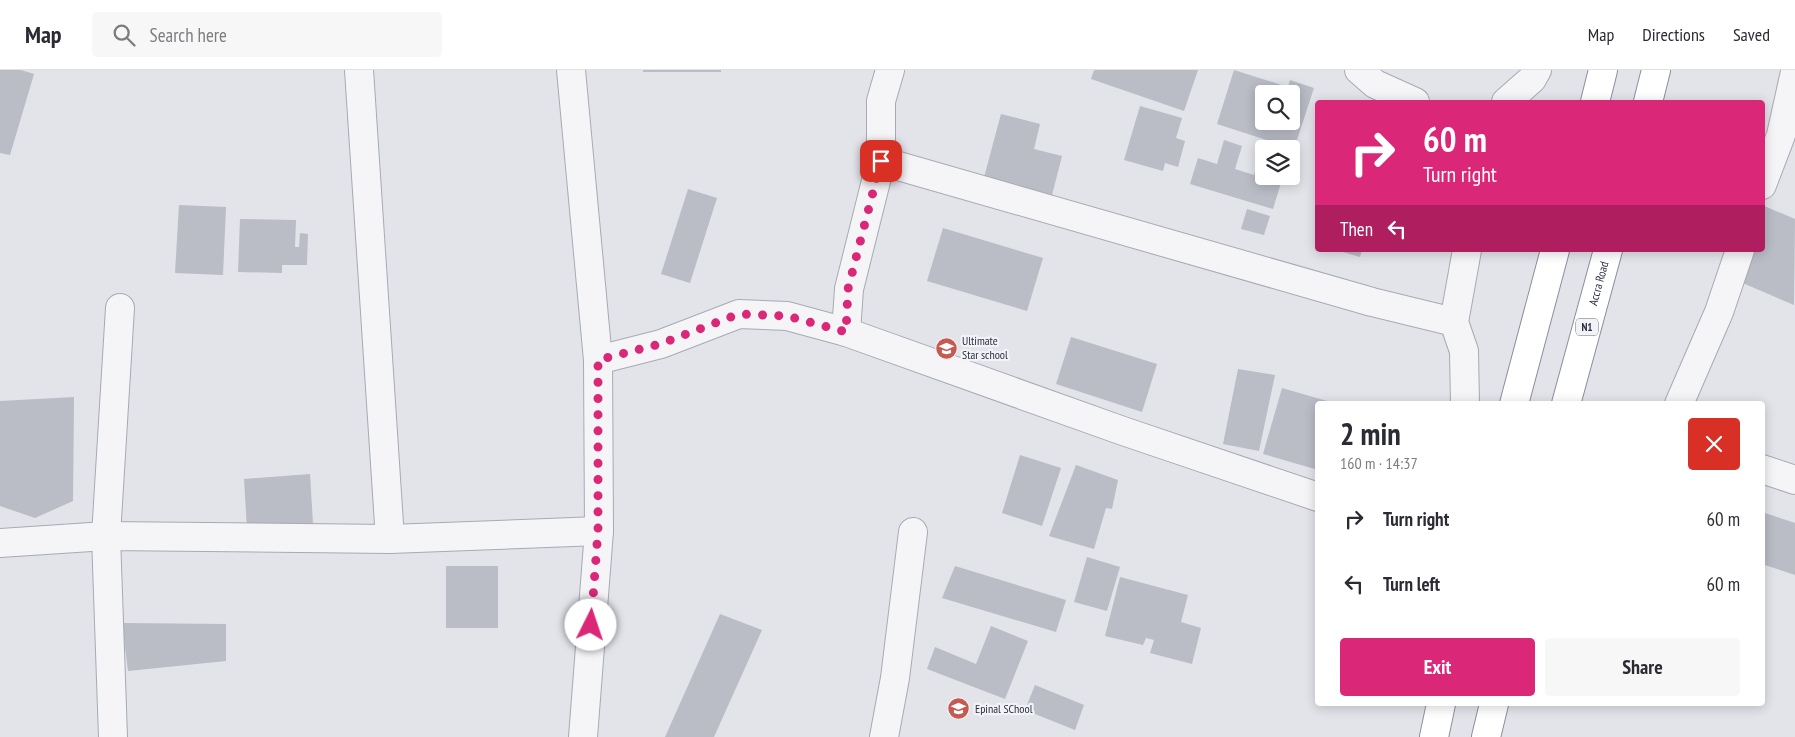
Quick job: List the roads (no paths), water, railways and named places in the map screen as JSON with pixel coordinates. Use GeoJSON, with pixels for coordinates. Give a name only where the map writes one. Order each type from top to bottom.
{"type":"FeatureCollection","features":[{"type":"Feature","properties":{"kind":"highway"},"geometry":{"type":"LineString","coordinates":[[1596,100],[1603,70]]}},
{"type":"Feature","properties":{"kind":"highway"},"geometry":{"type":"LineString","coordinates":[[1648,100],[1656,70]]}},
{"type":"Feature","properties":{"kind":"highway"},"geometry":{"type":"LineString","coordinates":[[1515,401],[1554,252]]}},
{"type":"Feature","properties":{"kind":"highway","name":"Accra Road"},"geometry":{"type":"LineString","coordinates":[[1567,401],[1607,252]]}},
{"type":"Feature","properties":{"kind":"highway"},"geometry":{"type":"LineString","coordinates":[[1434,737],[1441,706]]}},
{"type":"Feature","properties":{"kind":"highway"},"geometry":{"type":"LineString","coordinates":[[1486,737],[1494,706]]}},
{"type":"Feature","properties":{"kind":"street"},"geometry":{"type":"LineString","coordinates":[[359,70],[390,539]]}},
{"type":"Feature","properties":{"kind":"street"},"geometry":{"type":"LineString","coordinates":[[571,70],[598,360],[598,531],[583,737]]}},
{"type":"Feature","properties":{"kind":"street"},"geometry":{"type":"LineString","coordinates":[[846,332],[848,289],[881,161],[881,100],[890,70]]}},
{"type":"Feature","properties":{"kind":"street"},"geometry":{"type":"LineString","coordinates":[[1359,70],[1375,84],[1411,100]]}},
{"type":"Feature","properties":{"kind":"street"},"geometry":{"type":"LineString","coordinates":[[1508,100],[1532,78],[1536,70]]}},
{"type":"Feature","properties":{"kind":"street"},"geometry":{"type":"LineString","coordinates":[[1765,177],[1781,135],[1795,72]]}},
{"type":"Feature","properties":{"kind":"street"},"geometry":{"type":"LineString","coordinates":[[881,161],[1372,302],[1454,322]]}},
{"type":"Feature","properties":{"kind":"street"},"geometry":{"type":"LineString","coordinates":[[1465,401],[1464,351],[1454,322],[1467,252]]}},
{"type":"Feature","properties":{"kind":"street"},"geometry":{"type":"LineString","coordinates":[[1680,401],[1719,312],[1739,252]]}},
{"type":"Feature","properties":{"kind":"street"},"geometry":{"type":"LineString","coordinates":[[113,737],[106,536],[120,308]]}},
{"type":"Feature","properties":{"kind":"street"},"geometry":{"type":"LineString","coordinates":[[598,360],[660,344],[739,314],[787,316],[846,332],[1123,431],[1315,496]]}},
{"type":"Feature","properties":{"kind":"street"},"geometry":{"type":"LineString","coordinates":[[1765,470],[1795,480]]}},
{"type":"Feature","properties":{"kind":"street"},"geometry":{"type":"LineString","coordinates":[[0,543],[106,536],[390,539],[598,531]]}},
{"type":"Feature","properties":{"kind":"street"},"geometry":{"type":"LineString","coordinates":[[884,737],[895,678],[913,532]]}},
{"type":"Feature","properties":{"kind":"place","name":"Ultimate Star school"},"geometry":{"type":"Point","coordinates":[946,348]}},
{"type":"Feature","properties":{"kind":"place","name":"Epinal SChool"},"geometry":{"type":"Point","coordinates":[959,709]}}]}
